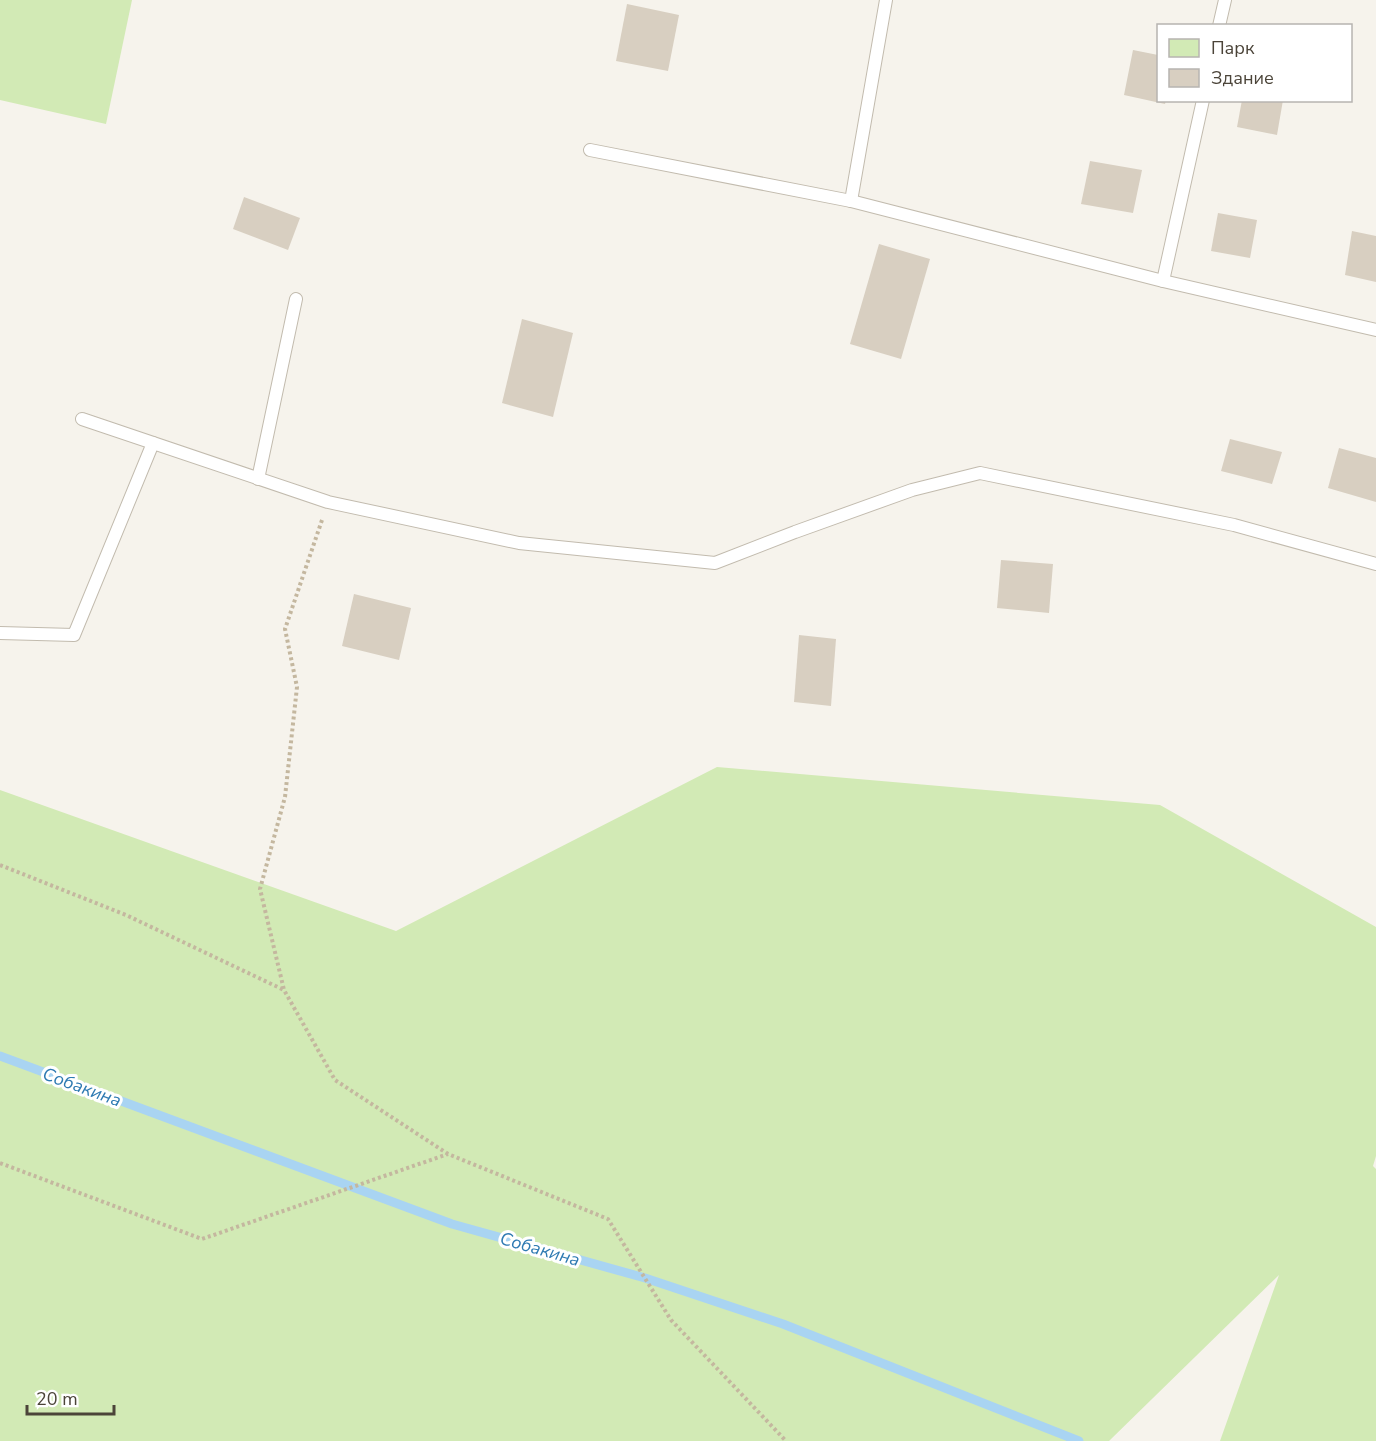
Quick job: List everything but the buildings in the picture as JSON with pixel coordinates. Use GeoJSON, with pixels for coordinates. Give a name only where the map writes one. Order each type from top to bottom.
{"type":"FeatureCollection","features":[{"type":"Feature","properties":{"kind":"lane"},"geometry":{"type":"LineString","coordinates":[[851,201],[886,0]]}},
{"type":"Feature","properties":{"kind":"lane"},"geometry":{"type":"LineString","coordinates":[[1219,24],[1225,0]]}},
{"type":"Feature","properties":{"kind":"lane"},"geometry":{"type":"LineString","coordinates":[[1163,281],[1203,102]]}},
{"type":"Feature","properties":{"kind":"lane"},"geometry":{"type":"LineString","coordinates":[[590,150],[851,201],[1163,281],[1376,330]]}},
{"type":"Feature","properties":{"kind":"lane"},"geometry":{"type":"LineString","coordinates":[[258,479],[296,299]]}},
{"type":"Feature","properties":{"kind":"lane"},"geometry":{"type":"LineString","coordinates":[[82,419],[328,502],[519,543],[715,563],[912,490],[980,473],[1234,525],[1376,564]]}},
{"type":"Feature","properties":{"kind":"lane"},"geometry":{"type":"LineString","coordinates":[[0,633],[74,635],[153,443]]}},
{"type":"Feature","properties":{"kind":"path"},"geometry":{"type":"LineString","coordinates":[[328,502],[285,629],[297,687],[285,797],[260,889],[284,990],[335,1080],[448,1154],[608,1219],[671,1320],[786,1441]]}},
{"type":"Feature","properties":{"kind":"path"},"geometry":{"type":"LineString","coordinates":[[0,865],[126,915],[284,990]]}},
{"type":"Feature","properties":{"kind":"path"},"geometry":{"type":"LineString","coordinates":[[0,1163],[202,1239],[448,1154]]}},
{"type":"Feature","properties":{"kind":"green space"},"geometry":{"type":"Polygon","coordinates":[[[0,0],[132,0],[106,124],[0,100],[0,0]]]}},
{"type":"Feature","properties":{"kind":"green space"},"geometry":{"type":"Polygon","coordinates":[[[717,767],[1160,805],[1376,927],[1376,1156],[1373,1166],[1376,1169],[1376,1441],[1220,1441],[1279,1275],[1109,1441],[0,1441],[0,790],[396,931],[717,767]]]}},
{"type":"Feature","properties":{"kind":"waterway","name":"Собакина"},"geometry":{"type":"LineString","coordinates":[[0,1056],[452,1224],[645,1278],[783,1324],[1079,1441]]}}]}
